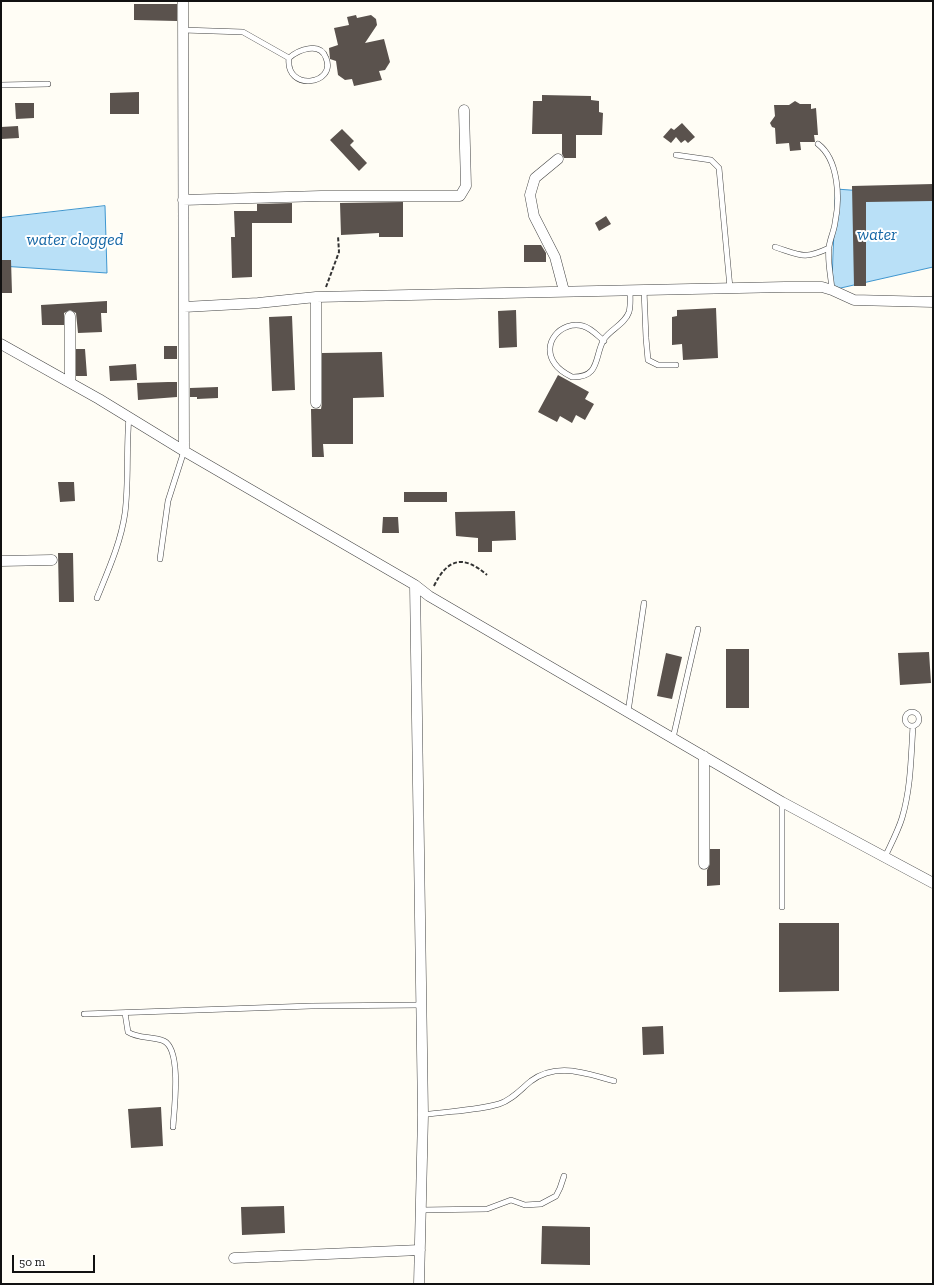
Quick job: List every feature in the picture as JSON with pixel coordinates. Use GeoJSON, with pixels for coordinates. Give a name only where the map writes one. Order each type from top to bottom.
{"type":"FeatureCollection","features":[{"type":"Feature","properties":{"kind":"street"},"geometry":{"type":"LineString","coordinates":[[183,1],[184,451]]}},
{"type":"Feature","properties":{"kind":"street"},"geometry":{"type":"LineString","coordinates":[[183,200],[321,196],[460,196],[466,186],[464,110]]}},
{"type":"Feature","properties":{"kind":"street"},"geometry":{"type":"LineString","coordinates":[[558,159],[535,178],[530,195],[534,216],[555,257],[564,291]]}},
{"type":"Feature","properties":{"kind":"street"},"geometry":{"type":"LineString","coordinates":[[184,307],[258,303],[319,297],[631,289],[814,287],[832,290],[854,300],[933,302]]}},
{"type":"Feature","properties":{"kind":"street"},"geometry":{"type":"LineString","coordinates":[[316,403],[319,297]]}},
{"type":"Feature","properties":{"kind":"street"},"geometry":{"type":"LineString","coordinates":[[70,316],[70,382]]}},
{"type":"Feature","properties":{"kind":"street"},"geometry":{"type":"LineString","coordinates":[[1,344],[130,417],[184,451],[415,585],[429,596],[782,802],[933,883]]}},
{"type":"Feature","properties":{"kind":"street"},"geometry":{"type":"LineString","coordinates":[[1,561],[52,560]]}},
{"type":"Feature","properties":{"kind":"street"},"geometry":{"type":"LineString","coordinates":[[415,585],[422,1115],[419,1284]]}},
{"type":"Feature","properties":{"kind":"street"},"geometry":{"type":"LineString","coordinates":[[704,756],[704,864]]}},
{"type":"Feature","properties":{"kind":"street"},"geometry":{"type":"LineString","coordinates":[[234,1258],[420,1250]]}},
{"type":"Feature","properties":{"kind":"lane"},"geometry":{"type":"LineString","coordinates":[[183,30],[243,32],[289,58]]}},
{"type":"Feature","properties":{"kind":"lane"},"geometry":{"type":"LineString","coordinates":[[302,49],[316,49],[325,54],[329,64],[326,73],[319,79],[299,80],[294,76],[289,68],[289,58],[302,49]]}},
{"type":"Feature","properties":{"kind":"lane"},"geometry":{"type":"LineString","coordinates":[[1,85],[48,84]]}},
{"type":"Feature","properties":{"kind":"lane"},"geometry":{"type":"LineString","coordinates":[[818,144],[828,153],[835,171],[837,209],[829,248],[832,290]]}},
{"type":"Feature","properties":{"kind":"lane"},"geometry":{"type":"LineString","coordinates":[[676,155],[711,160],[719,168],[730,288]]}},
{"type":"Feature","properties":{"kind":"lane"},"geometry":{"type":"LineString","coordinates":[[775,246],[804,256],[814,255],[829,248]]}},
{"type":"Feature","properties":{"kind":"lane"},"geometry":{"type":"LineString","coordinates":[[604,341],[583,326],[565,328],[558,331],[550,343],[550,356],[555,365],[572,377],[586,375],[594,368],[604,341],[625,318],[629,309],[631,289]]}},
{"type":"Feature","properties":{"kind":"lane"},"geometry":{"type":"LineString","coordinates":[[644,289],[648,360],[658,365],[676,365]]}},
{"type":"Feature","properties":{"kind":"lane"},"geometry":{"type":"LineString","coordinates":[[97,598],[113,559],[125,514],[129,464],[127,439],[130,417]]}},
{"type":"Feature","properties":{"kind":"lane"},"geometry":{"type":"LineString","coordinates":[[160,559],[168,501],[184,451]]}},
{"type":"Feature","properties":{"kind":"lane"},"geometry":{"type":"LineString","coordinates":[[628,712],[644,603]]}},
{"type":"Feature","properties":{"kind":"lane"},"geometry":{"type":"LineString","coordinates":[[673,738],[698,629]]}},
{"type":"Feature","properties":{"kind":"lane"},"geometry":{"type":"LineString","coordinates":[[885,857],[899,825],[904,808],[911,763],[913,726]]}},
{"type":"Feature","properties":{"kind":"lane"},"geometry":{"type":"LineString","coordinates":[[782,802],[782,906]]}},
{"type":"Feature","properties":{"kind":"lane"},"geometry":{"type":"LineString","coordinates":[[84,1014],[311,1006],[420,1005]]}},
{"type":"Feature","properties":{"kind":"lane"},"geometry":{"type":"LineString","coordinates":[[125,1013],[128,1032],[133,1036],[154,1038],[166,1042],[171,1048],[175,1066],[173,1127]]}},
{"type":"Feature","properties":{"kind":"lane"},"geometry":{"type":"LineString","coordinates":[[422,1115],[497,1104],[514,1096],[536,1077],[560,1070],[588,1073],[614,1081]]}},
{"type":"Feature","properties":{"kind":"lane"},"geometry":{"type":"LineString","coordinates":[[421,1210],[487,1209],[512,1200],[525,1204],[541,1204],[556,1196],[564,1176]]}},
{"type":"Feature","properties":{"kind":"path"},"geometry":{"type":"LineString","coordinates":[[319,297],[339,252],[338,236]]}},
{"type":"Feature","properties":{"kind":"path"},"geometry":{"type":"LineString","coordinates":[[429,596],[438,578],[446,567],[451,564],[465,562],[487,575]]}},
{"type":"Feature","properties":{"kind":"water","name":"water"},"geometry":{"type":"Polygon","coordinates":[[[836,189],[933,196],[933,267],[832,290],[836,189]]]}},
{"type":"Feature","properties":{"kind":"water","name":"water clogged"},"geometry":{"type":"Polygon","coordinates":[[[105,206],[107,273],[1,266],[1,218],[105,206]]]}},
{"type":"Feature","properties":{"kind":"building"},"geometry":{"type":"Polygon","coordinates":[[[134,4],[177,4],[177,21],[134,20],[134,4]]]}},
{"type":"Feature","properties":{"kind":"building"},"geometry":{"type":"Polygon","coordinates":[[[356,15],[357,18],[371,15],[376,19],[377,25],[365,43],[384,39],[390,62],[385,70],[379,71],[382,80],[354,86],[352,79],[345,80],[338,75],[336,61],[330,59],[329,48],[338,45],[334,28],[349,25],[347,17],[356,15]]]}},
{"type":"Feature","properties":{"kind":"building"},"geometry":{"type":"Polygon","coordinates":[[[139,92],[139,114],[110,114],[110,93],[139,92]]]}},
{"type":"Feature","properties":{"kind":"building"},"geometry":{"type":"Polygon","coordinates":[[[542,95],[591,96],[591,100],[599,101],[599,112],[603,113],[602,135],[576,135],[576,158],[564,158],[562,154],[562,134],[532,134],[533,101],[542,101],[542,95]]]}},
{"type":"Feature","properties":{"kind":"building"},"geometry":{"type":"Polygon","coordinates":[[[795,101],[800,104],[811,104],[811,109],[816,108],[818,135],[814,135],[815,142],[800,142],[801,150],[790,151],[789,143],[776,144],[775,128],[772,127],[770,123],[775,116],[774,105],[789,105],[795,101]]]}},
{"type":"Feature","properties":{"kind":"building"},"geometry":{"type":"Polygon","coordinates":[[[15,103],[34,103],[34,118],[16,119],[15,103]]]}},
{"type":"Feature","properties":{"kind":"building"},"geometry":{"type":"Polygon","coordinates":[[[682,123],[695,137],[688,143],[685,140],[681,143],[676,137],[671,143],[663,137],[671,128],[674,130],[682,123]]]}},
{"type":"Feature","properties":{"kind":"building"},"geometry":{"type":"Polygon","coordinates":[[[18,126],[19,138],[1,139],[1,127],[18,126]]]}},
{"type":"Feature","properties":{"kind":"building"},"geometry":{"type":"Polygon","coordinates":[[[342,129],[354,141],[350,145],[367,163],[359,171],[330,140],[342,129]]]}},
{"type":"Feature","properties":{"kind":"building"},"geometry":{"type":"Polygon","coordinates":[[[933,184],[933,201],[866,202],[866,286],[854,286],[852,186],[933,184]]]}},
{"type":"Feature","properties":{"kind":"building"},"geometry":{"type":"Polygon","coordinates":[[[403,202],[403,237],[379,237],[379,233],[341,235],[340,203],[403,202]]]}},
{"type":"Feature","properties":{"kind":"building"},"geometry":{"type":"Polygon","coordinates":[[[292,203],[292,223],[252,223],[252,277],[232,278],[231,237],[235,237],[234,211],[257,211],[257,204],[292,203]]]}},
{"type":"Feature","properties":{"kind":"building"},"geometry":{"type":"Polygon","coordinates":[[[606,216],[611,224],[599,231],[595,223],[606,216]]]}},
{"type":"Feature","properties":{"kind":"building"},"geometry":{"type":"Polygon","coordinates":[[[524,245],[541,245],[546,253],[546,262],[524,262],[524,245]]]}},
{"type":"Feature","properties":{"kind":"building"},"geometry":{"type":"Polygon","coordinates":[[[1,260],[11,260],[12,293],[2,293],[1,260]]]}},
{"type":"Feature","properties":{"kind":"building"},"geometry":{"type":"Polygon","coordinates":[[[107,301],[107,313],[101,313],[102,332],[78,333],[76,313],[70,310],[64,313],[64,325],[42,325],[41,305],[107,301]]]}},
{"type":"Feature","properties":{"kind":"building"},"geometry":{"type":"Polygon","coordinates":[[[716,308],[718,358],[683,360],[682,344],[672,345],[672,317],[677,316],[677,310],[716,308]]]}},
{"type":"Feature","properties":{"kind":"building"},"geometry":{"type":"Polygon","coordinates":[[[516,310],[517,347],[499,348],[498,311],[516,310]]]}},
{"type":"Feature","properties":{"kind":"building"},"geometry":{"type":"Polygon","coordinates":[[[292,316],[295,390],[272,391],[269,317],[292,316]]]}},
{"type":"Feature","properties":{"kind":"building"},"geometry":{"type":"Polygon","coordinates":[[[164,346],[177,346],[177,359],[164,359],[164,346]]]}},
{"type":"Feature","properties":{"kind":"building"},"geometry":{"type":"Polygon","coordinates":[[[76,349],[85,349],[87,376],[76,376],[76,349]]]}},
{"type":"Feature","properties":{"kind":"building"},"geometry":{"type":"Polygon","coordinates":[[[382,352],[384,397],[353,398],[353,444],[323,444],[324,457],[312,457],[311,409],[321,409],[322,353],[382,352]]]}},
{"type":"Feature","properties":{"kind":"building"},"geometry":{"type":"Polygon","coordinates":[[[136,364],[137,380],[110,381],[109,366],[136,364]]]}},
{"type":"Feature","properties":{"kind":"building"},"geometry":{"type":"Polygon","coordinates":[[[558,375],[589,392],[585,399],[594,404],[585,420],[576,415],[572,423],[560,416],[557,422],[538,412],[558,375]]]}},
{"type":"Feature","properties":{"kind":"building"},"geometry":{"type":"Polygon","coordinates":[[[177,382],[177,397],[138,400],[137,383],[177,382]]]}},
{"type":"Feature","properties":{"kind":"building"},"geometry":{"type":"Polygon","coordinates":[[[218,387],[218,398],[197,399],[197,397],[190,397],[190,388],[218,387]]]}},
{"type":"Feature","properties":{"kind":"building"},"geometry":{"type":"Polygon","coordinates":[[[58,482],[74,482],[75,501],[60,502],[58,482]]]}},
{"type":"Feature","properties":{"kind":"building"},"geometry":{"type":"Polygon","coordinates":[[[404,492],[447,492],[447,502],[404,502],[404,492]]]}},
{"type":"Feature","properties":{"kind":"building"},"geometry":{"type":"Polygon","coordinates":[[[515,511],[516,540],[492,541],[492,552],[478,552],[478,538],[456,536],[455,512],[515,511]]]}},
{"type":"Feature","properties":{"kind":"building"},"geometry":{"type":"Polygon","coordinates":[[[383,517],[398,517],[399,533],[382,533],[383,517]]]}},
{"type":"Feature","properties":{"kind":"building"},"geometry":{"type":"Polygon","coordinates":[[[58,553],[73,553],[74,602],[59,602],[58,553]]]}},
{"type":"Feature","properties":{"kind":"building"},"geometry":{"type":"Polygon","coordinates":[[[726,649],[749,649],[749,708],[726,708],[726,649]]]}},
{"type":"Feature","properties":{"kind":"building"},"geometry":{"type":"Polygon","coordinates":[[[929,652],[931,683],[900,685],[898,653],[929,652]]]}},
{"type":"Feature","properties":{"kind":"building"},"geometry":{"type":"Polygon","coordinates":[[[666,653],[682,657],[672,699],[657,696],[666,653]]]}},
{"type":"Feature","properties":{"kind":"building"},"geometry":{"type":"Polygon","coordinates":[[[710,849],[720,849],[720,885],[707,886],[707,870],[710,864],[710,849]]]}},
{"type":"Feature","properties":{"kind":"building"},"geometry":{"type":"Polygon","coordinates":[[[779,923],[839,923],[839,991],[779,992],[779,923]]]}},
{"type":"Feature","properties":{"kind":"building"},"geometry":{"type":"Polygon","coordinates":[[[663,1026],[664,1054],[643,1055],[642,1027],[663,1026]]]}},
{"type":"Feature","properties":{"kind":"building"},"geometry":{"type":"Polygon","coordinates":[[[161,1107],[163,1146],[131,1148],[128,1109],[161,1107]]]}},
{"type":"Feature","properties":{"kind":"building"},"geometry":{"type":"Polygon","coordinates":[[[284,1206],[285,1233],[242,1235],[241,1207],[284,1206]]]}},
{"type":"Feature","properties":{"kind":"building"},"geometry":{"type":"Polygon","coordinates":[[[542,1226],[590,1227],[590,1265],[541,1264],[542,1226]]]}}]}
